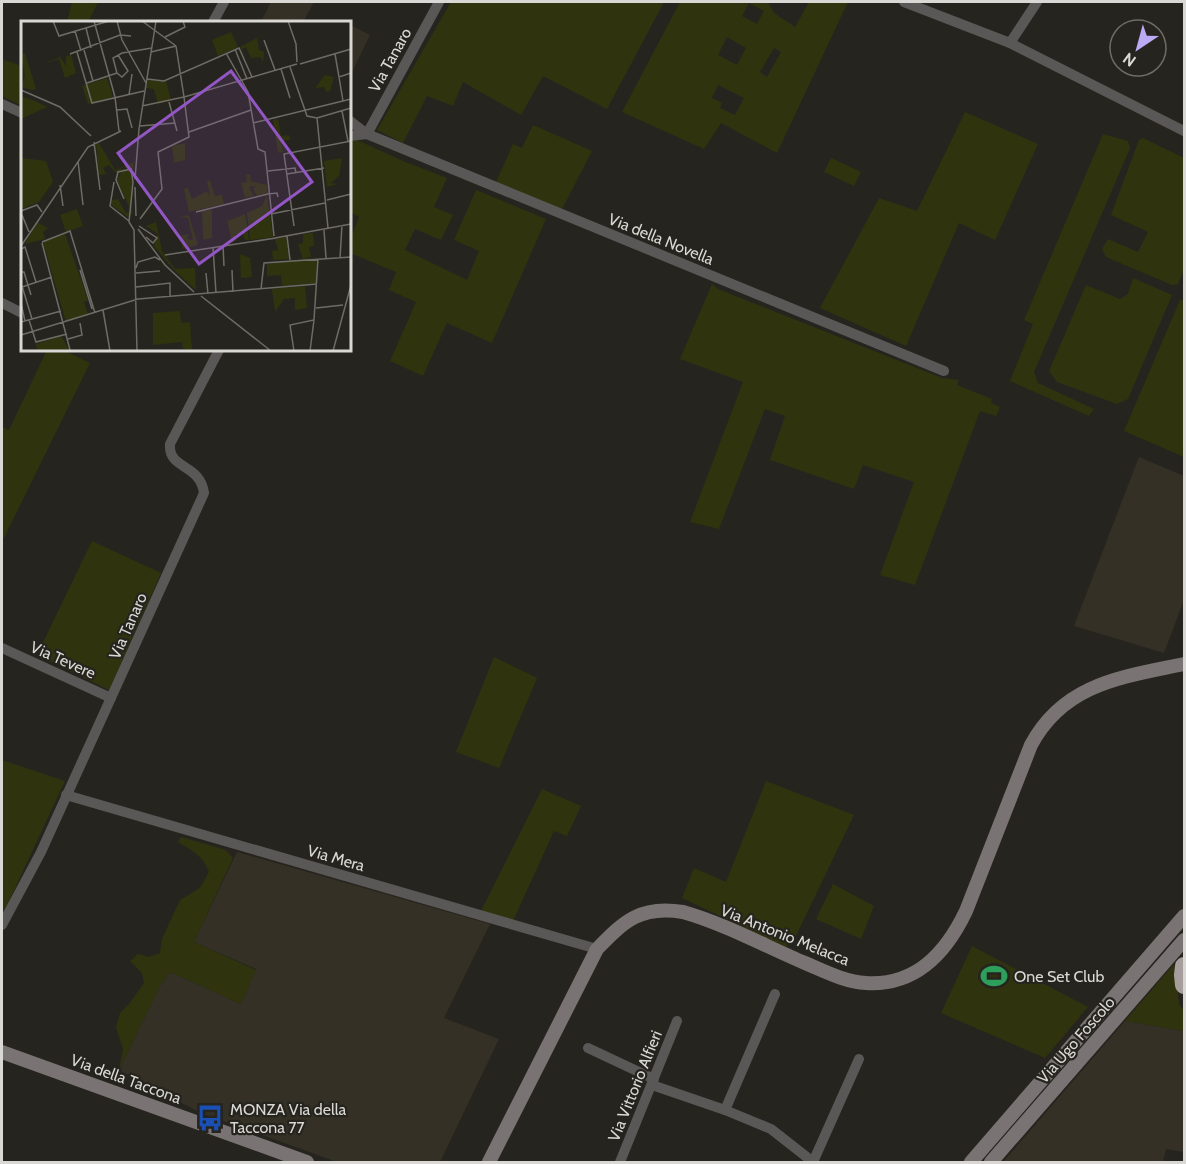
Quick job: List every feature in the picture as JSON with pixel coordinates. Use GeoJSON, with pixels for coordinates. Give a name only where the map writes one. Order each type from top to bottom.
{"type":"FeatureCollection","features":[{"type":"Feature","properties":{"kind":"highway"},"geometry":{"type":"LineString","coordinates":[[1185,966],[1183,975],[1185,985]]}},
{"type":"Feature","properties":{"kind":"main road","name":"Via Antonio Melacca"},"geometry":{"type":"LineString","coordinates":[[489,1162],[597,949],[614,930],[646,911],[673,910],[695,915],[833,975],[864,983],[896,980],[911,975],[940,954],[955,935],[1031,745],[1049,718],[1068,701],[1087,689],[1119,678],[1185,664]]}},
{"type":"Feature","properties":{"kind":"main road"},"geometry":{"type":"LineString","coordinates":[[973,1160],[1185,916]]}},
{"type":"Feature","properties":{"kind":"main road","name":"Via Ugo Foscolo"},"geometry":{"type":"LineString","coordinates":[[992,1162],[1185,940]]}},
{"type":"Feature","properties":{"kind":"main road","name":"Via della Taccona"},"geometry":{"type":"LineString","coordinates":[[2,1052],[307,1162]]}},
{"type":"Feature","properties":{"kind":"street"},"geometry":{"type":"LineString","coordinates":[[214,21],[224,2]]}},
{"type":"Feature","properties":{"kind":"street","name":"Via Tanaro"},"geometry":{"type":"LineString","coordinates":[[367,134],[439,2]]}},
{"type":"Feature","properties":{"kind":"street"},"geometry":{"type":"LineString","coordinates":[[904,2],[928,6],[1010,43],[1185,131]]}},
{"type":"Feature","properties":{"kind":"street"},"geometry":{"type":"LineString","coordinates":[[1010,43],[1037,2]]}},
{"type":"Feature","properties":{"kind":"street"},"geometry":{"type":"LineString","coordinates":[[2,104],[21,114]]}},
{"type":"Feature","properties":{"kind":"street"},"geometry":{"type":"LineString","coordinates":[[351,122],[367,134]]}},
{"type":"Feature","properties":{"kind":"street"},"geometry":{"type":"LineString","coordinates":[[351,136],[367,134]]}},
{"type":"Feature","properties":{"kind":"street","name":"Via della Novella"},"geometry":{"type":"LineString","coordinates":[[367,134],[944,371]]}},
{"type":"Feature","properties":{"kind":"street"},"geometry":{"type":"LineString","coordinates":[[2,303],[21,312]]}},
{"type":"Feature","properties":{"kind":"street","name":"Via Tanaro"},"geometry":{"type":"LineString","coordinates":[[2,925],[41,852],[204,493],[203,483],[199,476],[173,460],[169,452],[170,444],[218,351]]}},
{"type":"Feature","properties":{"kind":"street","name":"Via Tevere"},"geometry":{"type":"LineString","coordinates":[[2,648],[111,698]]}},
{"type":"Feature","properties":{"kind":"street","name":"Via Mera"},"geometry":{"type":"LineString","coordinates":[[66,795],[597,949]]}},
{"type":"Feature","properties":{"kind":"street"},"geometry":{"type":"LineString","coordinates":[[725,1110],[776,994]]}},
{"type":"Feature","properties":{"kind":"street","name":"Via Vittorio Alfieri"},"geometry":{"type":"LineString","coordinates":[[620,1162],[677,1022]]}},
{"type":"Feature","properties":{"kind":"street"},"geometry":{"type":"LineString","coordinates":[[588,1048],[653,1082],[771,1129],[813,1162],[860,1059]]}},
{"type":"Feature","properties":{"kind":"shaded area"},"geometry":{"type":"Polygon","coordinates":[[[271,2],[314,2],[304,21],[262,21],[271,2]]]}},
{"type":"Feature","properties":{"kind":"shaded area"},"geometry":{"type":"Polygon","coordinates":[[[351,26],[370,35],[351,74],[351,26]]]}},
{"type":"Feature","properties":{"kind":"shaded area"},"geometry":{"type":"Polygon","coordinates":[[[1139,457],[1184,476],[1184,600],[1164,653],[1074,626],[1139,457]]]}},
{"type":"Feature","properties":{"kind":"shaded area"},"geometry":{"type":"Polygon","coordinates":[[[237,852],[490,924],[444,1018],[499,1039],[440,1162],[337,1162],[201,1113],[119,1070],[160,986],[170,972],[241,1004],[256,969],[194,942],[237,852]]]}},
{"type":"Feature","properties":{"kind":"shaded area"},"geometry":{"type":"Polygon","coordinates":[[[1125,1021],[1184,1031],[1184,1152],[1166,1149],[1163,1162],[1003,1162],[1125,1021]]]}},
{"type":"Feature","properties":{"kind":"green space"},"geometry":{"type":"Polygon","coordinates":[[[72,2],[98,2],[88,21],[67,21],[72,2]]]}},
{"type":"Feature","properties":{"kind":"green space"},"geometry":{"type":"Polygon","coordinates":[[[451,2],[664,2],[607,109],[543,76],[521,115],[463,82],[453,106],[427,96],[403,143],[377,130],[451,2]]]}},
{"type":"Feature","properties":{"kind":"green space"},"geometry":{"type":"Polygon","coordinates":[[[680,2],[768,2],[774,13],[795,27],[809,2],[848,2],[777,153],[721,123],[704,149],[622,112],[680,2]],[[749,3],[742,16],[757,24],[764,11],[749,3]],[[727,37],[718,55],[737,65],[746,48],[727,37]],[[774,48],[760,72],[767,77],[781,52],[774,48]],[[718,85],[712,98],[722,103],[720,108],[735,115],[744,98],[718,85]]]}},
{"type":"Feature","properties":{"kind":"green space"},"geometry":{"type":"Polygon","coordinates":[[[2,59],[21,66],[21,106],[2,96],[2,59]]]}},
{"type":"Feature","properties":{"kind":"green space"},"geometry":{"type":"Polygon","coordinates":[[[965,112],[1038,144],[995,240],[959,223],[906,346],[820,308],[879,198],[917,211],[965,112]]]}},
{"type":"Feature","properties":{"kind":"green space"},"geometry":{"type":"Polygon","coordinates":[[[533,125],[592,151],[562,209],[496,182],[513,144],[522,148],[533,125]]]}},
{"type":"Feature","properties":{"kind":"green space"},"geometry":{"type":"Polygon","coordinates":[[[1103,134],[1128,141],[1130,148],[1034,372],[1038,383],[1094,409],[1089,416],[1010,381],[1033,324],[1024,320],[1103,134]]]}},
{"type":"Feature","properties":{"kind":"green space"},"geometry":{"type":"Polygon","coordinates":[[[1143,138],[1184,158],[1184,270],[1178,284],[1172,285],[1106,257],[1102,249],[1108,239],[1138,252],[1148,232],[1111,215],[1139,140],[1143,138]]]}},
{"type":"Feature","properties":{"kind":"green space"},"geometry":{"type":"Polygon","coordinates":[[[357,140],[447,178],[434,207],[453,215],[441,240],[415,229],[405,250],[467,280],[479,251],[454,240],[476,190],[546,219],[492,343],[447,323],[423,376],[390,361],[416,302],[389,290],[396,272],[351,253],[351,237],[359,217],[351,213],[351,141],[357,140]]]}},
{"type":"Feature","properties":{"kind":"green space"},"geometry":{"type":"Polygon","coordinates":[[[831,158],[861,172],[854,186],[824,172],[831,158]]]}},
{"type":"Feature","properties":{"kind":"green space"},"geometry":{"type":"Polygon","coordinates":[[[1133,278],[1172,295],[1128,399],[1117,404],[1057,382],[1049,371],[1086,285],[1120,299],[1128,294],[1133,278]]]}},
{"type":"Feature","properties":{"kind":"green space"},"geometry":{"type":"Polygon","coordinates":[[[712,284],[718,289],[942,378],[959,380],[957,385],[992,399],[991,403],[1000,407],[996,416],[980,411],[915,585],[880,575],[914,482],[863,465],[854,489],[770,460],[785,416],[765,409],[719,529],[690,522],[743,382],[680,359],[712,284]]]}},
{"type":"Feature","properties":{"kind":"green space"},"geometry":{"type":"Polygon","coordinates":[[[1180,300],[1184,300],[1184,457],[1124,431],[1180,300]]]}},
{"type":"Feature","properties":{"kind":"green space"},"geometry":{"type":"Polygon","coordinates":[[[47,351],[65,351],[90,363],[2,542],[2,427],[9,430],[47,351]]]}},
{"type":"Feature","properties":{"kind":"green space"},"geometry":{"type":"Polygon","coordinates":[[[92,541],[161,573],[109,690],[37,655],[92,541]]]}},
{"type":"Feature","properties":{"kind":"green space"},"geometry":{"type":"Polygon","coordinates":[[[494,657],[537,678],[499,768],[456,752],[494,657]]]}},
{"type":"Feature","properties":{"kind":"green space"},"geometry":{"type":"Polygon","coordinates":[[[2,760],[65,781],[2,916],[2,760]]]}},
{"type":"Feature","properties":{"kind":"green space"},"geometry":{"type":"Polygon","coordinates":[[[766,781],[854,815],[795,938],[786,947],[682,898],[694,868],[726,882],[766,781]]]}},
{"type":"Feature","properties":{"kind":"green space"},"geometry":{"type":"Polygon","coordinates":[[[542,789],[581,806],[567,836],[554,831],[513,921],[481,911],[542,789]]]}},
{"type":"Feature","properties":{"kind":"green space"},"geometry":{"type":"Polygon","coordinates":[[[181,837],[226,850],[233,858],[194,942],[256,970],[241,1004],[170,972],[160,986],[119,1070],[123,1049],[116,1027],[120,1013],[144,983],[142,973],[130,961],[138,954],[149,957],[160,953],[162,939],[180,900],[200,888],[209,872],[201,858],[178,842],[181,837]]]}},
{"type":"Feature","properties":{"kind":"green space"},"geometry":{"type":"Polygon","coordinates":[[[833,884],[874,906],[861,939],[816,919],[833,884]]]}},
{"type":"Feature","properties":{"kind":"green space","name":"One Set Club"},"geometry":{"type":"Polygon","coordinates":[[[972,946],[1088,1007],[1045,1058],[941,1013],[972,946]]]}},
{"type":"Feature","properties":{"kind":"green space"},"geometry":{"type":"Polygon","coordinates":[[[1174,964],[1179,1004],[1184,1011],[1184,1031],[1125,1021],[1174,964]]]}},
{"type":"Feature","properties":{"kind":"place","name":"One Set Club"},"geometry":{"type":"Point","coordinates":[994,976]}},
{"type":"Feature","properties":{"kind":"place","name":"MONZA Via della Taccona 77"},"geometry":{"type":"Point","coordinates":[210,1118]}}]}
